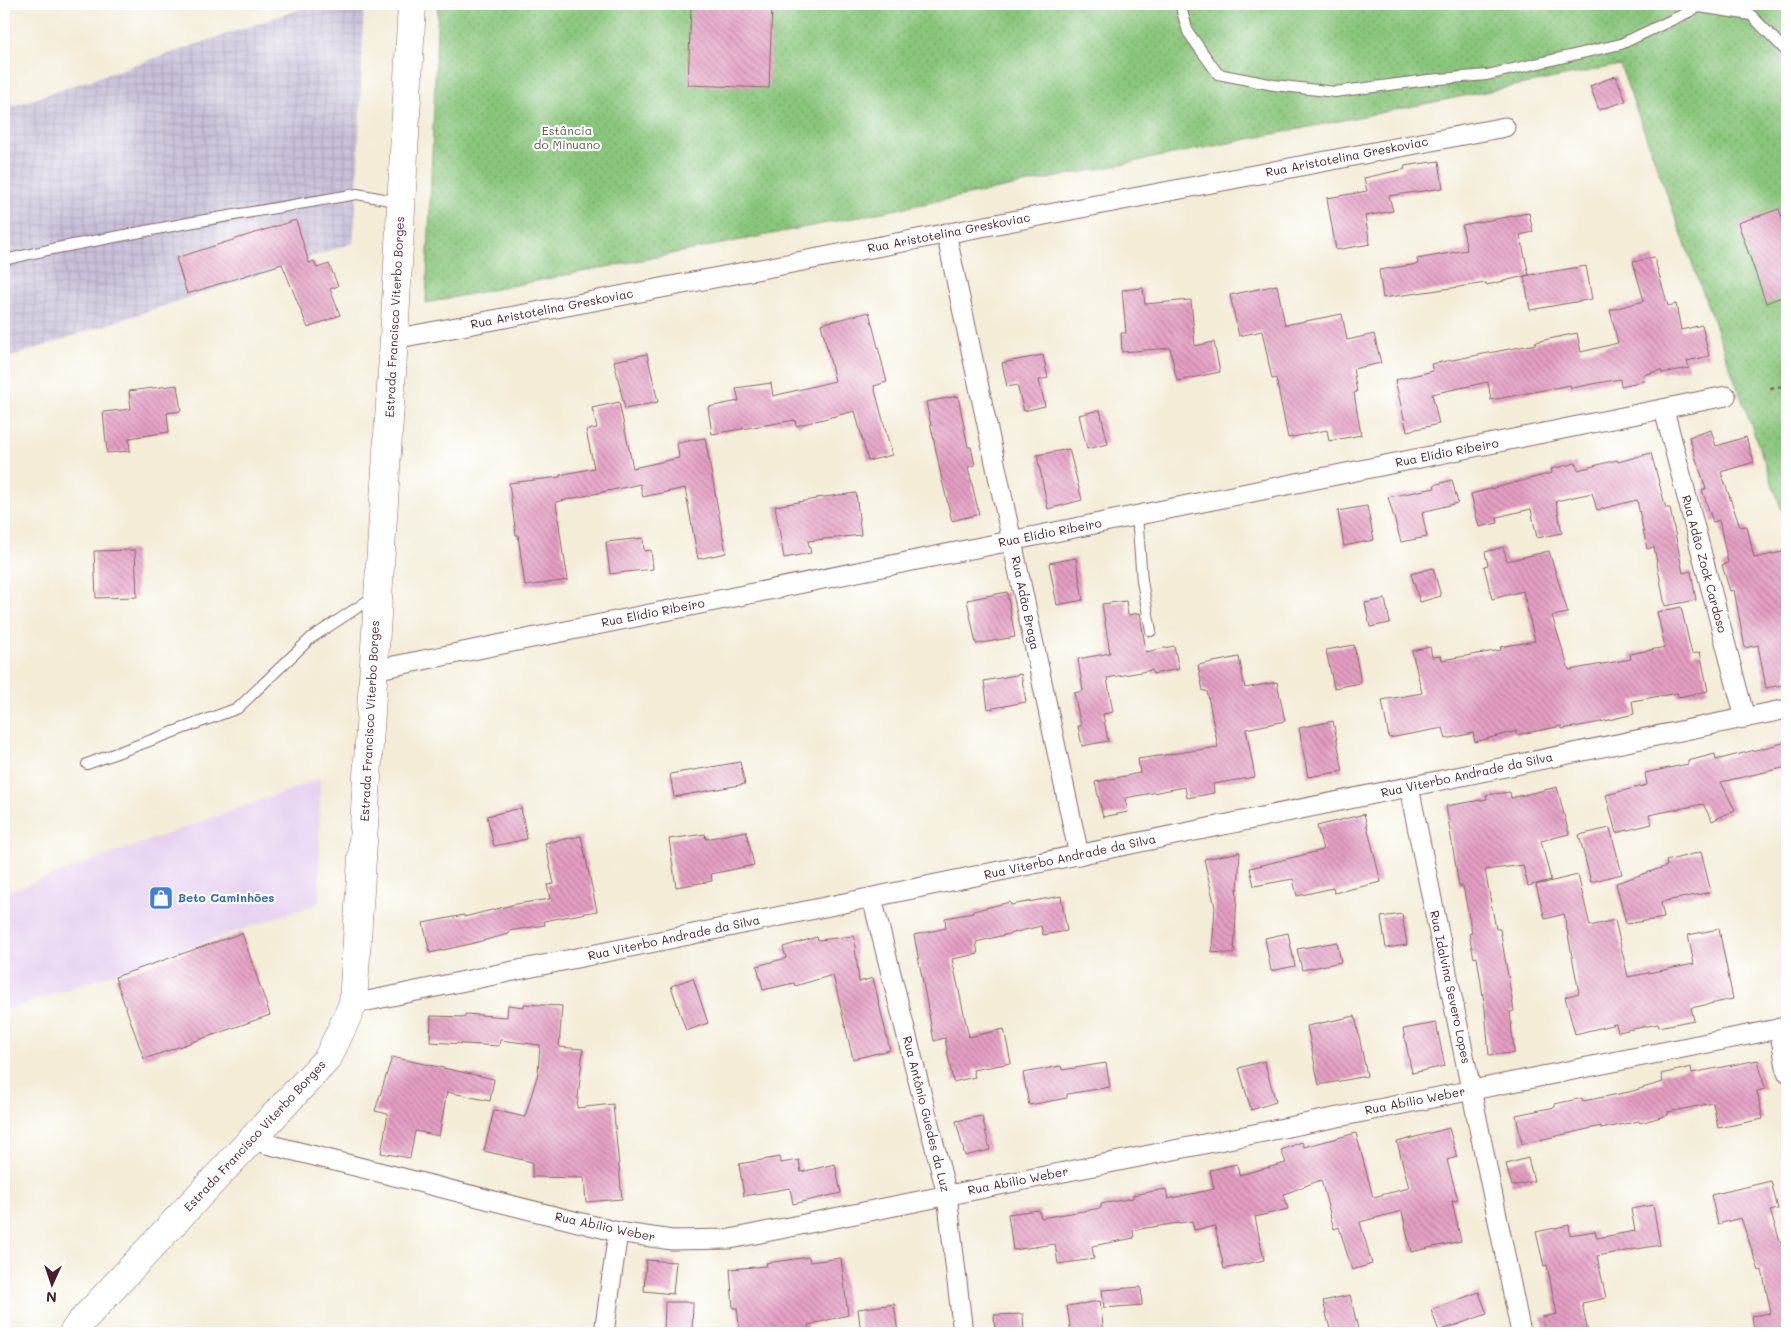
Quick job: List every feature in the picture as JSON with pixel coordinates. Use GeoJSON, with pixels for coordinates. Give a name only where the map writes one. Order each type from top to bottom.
{"type":"FeatureCollection","features":[{"type":"Feature","properties":{"kind":"street","name":"Estrada Francisco Viterbo Borges"},"geometry":{"type":"LineString","coordinates":[[73,1333],[79,1324],[328,1058],[353,1004],[394,339],[412,4]]}},
{"type":"Feature","properties":{"kind":"street","name":"Rua Aristotelina Greskoviac"},"geometry":{"type":"LineString","coordinates":[[394,339],[1505,127]]}},
{"type":"Feature","properties":{"kind":"street","name":"Rua Adão Braga"},"geometry":{"type":"LineString","coordinates":[[946,233],[1079,855]]}},
{"type":"Feature","properties":{"kind":"street","name":"Rua Elídio Ribeiro"},"geometry":{"type":"LineString","coordinates":[[374,670],[1726,396]]}},
{"type":"Feature","properties":{"kind":"street","name":"Rua Adão Zock Cardoso"},"geometry":{"type":"LineString","coordinates":[[1664,410],[1745,718]]}},
{"type":"Feature","properties":{"kind":"street","name":"Rua Viterbo Andrade da Silva"},"geometry":{"type":"LineString","coordinates":[[353,1004],[1787,709]]}},
{"type":"Feature","properties":{"kind":"street","name":"Rua Idalvina Severo Lopes"},"geometry":{"type":"LineString","coordinates":[[1408,787],[1522,1333]]}},
{"type":"Feature","properties":{"kind":"street","name":"Rua Antônio Guedes da Luz"},"geometry":{"type":"LineString","coordinates":[[872,898],[947,1195],[963,1333]]}},
{"type":"Feature","properties":{"kind":"street","name":"Rua Abílio Weber"},"geometry":{"type":"LineString","coordinates":[[251,1140],[618,1232],[672,1240],[730,1239],[1783,1027]]}},
{"type":"Feature","properties":{"kind":"street"},"geometry":{"type":"LineString","coordinates":[[1783,1027],[1787,1072]]}},
{"type":"Feature","properties":{"kind":"street"},"geometry":{"type":"LineString","coordinates":[[604,1333],[618,1232]]}},
{"type":"Feature","properties":{"kind":"lane"},"geometry":{"type":"LineString","coordinates":[[1180,4],[1188,32],[1218,74],[1274,86],[1335,92],[1428,80],[1487,75],[1592,51],[1621,44],[1699,7],[1751,15],[1787,52]]}},
{"type":"Feature","properties":{"kind":"lane"},"geometry":{"type":"LineString","coordinates":[[4,260],[178,225],[357,194],[401,202]]}},
{"type":"Feature","properties":{"kind":"lane"},"geometry":{"type":"LineString","coordinates":[[1137,516],[1142,581],[1151,631]]}},
{"type":"Feature","properties":{"kind":"lane"},"geometry":{"type":"LineString","coordinates":[[87,764],[238,708],[311,638],[378,594]]}},
{"type":"Feature","properties":{"kind":"path"},"geometry":{"type":"LineString","coordinates":[[1770,388],[1787,386]]}},
{"type":"Feature","properties":{"kind":"shaded area"},"geometry":{"type":"Polygon","coordinates":[[[316,4],[364,4],[357,194],[353,243],[4,359],[4,109],[316,4]]]}},
{"type":"Feature","properties":{"kind":"shaded area","name":"Beto Caminhões"},"geometry":{"type":"Polygon","coordinates":[[[320,779],[319,903],[4,1011],[4,893],[320,779]]]}},
{"type":"Feature","properties":{"kind":"green space","name":"Estância do Minuano"},"geometry":{"type":"Polygon","coordinates":[[[438,4],[1787,4],[1787,524],[1620,65],[426,303],[438,4]]]}},
{"type":"Feature","properties":{"kind":"building"},"geometry":{"type":"Polygon","coordinates":[[[691,4],[772,4],[769,88],[688,85],[691,4]]]}},
{"type":"Feature","properties":{"kind":"building"},"geometry":{"type":"Polygon","coordinates":[[[1616,76],[1626,101],[1599,110],[1590,86],[1616,76]]]}},
{"type":"Feature","properties":{"kind":"building"},"geometry":{"type":"Polygon","coordinates":[[[1439,161],[1443,188],[1389,196],[1393,211],[1365,216],[1370,244],[1336,250],[1327,198],[1367,191],[1364,178],[1405,169],[1404,166],[1439,161]]]}},
{"type":"Feature","properties":{"kind":"building"},"geometry":{"type":"Polygon","coordinates":[[[1779,209],[1787,232],[1787,295],[1766,303],[1738,223],[1779,209]]]}},
{"type":"Feature","properties":{"kind":"building"},"geometry":{"type":"Polygon","coordinates":[[[1529,213],[1533,232],[1520,235],[1529,275],[1487,285],[1486,283],[1383,298],[1379,270],[1418,264],[1417,259],[1467,250],[1462,225],[1529,213]]]}},
{"type":"Feature","properties":{"kind":"building"},"geometry":{"type":"Polygon","coordinates":[[[296,220],[309,263],[314,261],[317,268],[329,264],[338,286],[330,289],[340,315],[308,328],[282,264],[187,294],[176,258],[296,220]]]}},
{"type":"Feature","properties":{"kind":"building"},"geometry":{"type":"Polygon","coordinates":[[[1654,257],[1668,306],[1676,304],[1681,330],[1702,325],[1709,356],[1687,361],[1689,368],[1662,373],[1661,370],[1643,375],[1644,381],[1621,386],[1620,379],[1571,388],[1570,385],[1491,400],[1488,382],[1432,394],[1439,424],[1407,431],[1395,380],[1433,371],[1431,364],[1536,344],[1535,342],[1577,333],[1581,352],[1618,343],[1610,310],[1644,301],[1633,262],[1654,257]]]}},
{"type":"Feature","properties":{"kind":"building"},"geometry":{"type":"Polygon","coordinates":[[[1586,266],[1592,299],[1530,310],[1524,276],[1586,266]]]}},
{"type":"Feature","properties":{"kind":"building"},"geometry":{"type":"Polygon","coordinates":[[[1277,285],[1285,325],[1342,314],[1347,340],[1374,334],[1381,363],[1353,369],[1357,392],[1354,393],[1361,435],[1329,441],[1327,430],[1288,438],[1276,378],[1272,379],[1262,331],[1239,336],[1230,295],[1277,285]]]}},
{"type":"Feature","properties":{"kind":"building"},"geometry":{"type":"Polygon","coordinates":[[[1143,288],[1145,304],[1191,300],[1195,346],[1214,342],[1220,372],[1177,381],[1170,348],[1122,352],[1121,333],[1126,333],[1122,290],[1143,288]]]}},
{"type":"Feature","properties":{"kind":"building"},"geometry":{"type":"Polygon","coordinates":[[[869,312],[887,382],[874,386],[892,455],[868,461],[855,411],[796,426],[795,420],[712,434],[708,407],[739,401],[736,388],[771,383],[773,396],[835,381],[821,324],[869,312]]]}},
{"type":"Feature","properties":{"kind":"building"},"geometry":{"type":"Polygon","coordinates":[[[647,354],[658,402],[625,409],[614,361],[647,354]]]}},
{"type":"Feature","properties":{"kind":"building"},"geometry":{"type":"Polygon","coordinates":[[[1043,355],[1048,378],[1039,380],[1045,406],[1024,411],[1017,385],[1007,387],[1002,363],[1043,355]]]}},
{"type":"Feature","properties":{"kind":"building"},"geometry":{"type":"Polygon","coordinates":[[[177,385],[181,411],[167,413],[169,432],[129,438],[130,451],[107,453],[103,412],[131,409],[129,391],[177,385]]]}},
{"type":"Feature","properties":{"kind":"building"},"geometry":{"type":"Polygon","coordinates":[[[958,396],[968,447],[971,447],[975,465],[968,467],[979,514],[952,521],[926,402],[958,396]]]}},
{"type":"Feature","properties":{"kind":"building"},"geometry":{"type":"Polygon","coordinates":[[[619,402],[633,468],[679,458],[677,443],[705,438],[726,553],[698,559],[685,488],[643,497],[640,484],[556,502],[568,580],[525,586],[509,483],[560,477],[560,475],[594,468],[586,430],[597,428],[592,408],[619,402]]]}},
{"type":"Feature","properties":{"kind":"building"},"geometry":{"type":"Polygon","coordinates":[[[1100,410],[1108,444],[1087,449],[1079,415],[1100,410]]]}},
{"type":"Feature","properties":{"kind":"building"},"geometry":{"type":"Polygon","coordinates":[[[1711,430],[1716,446],[1746,437],[1754,462],[1721,472],[1740,527],[1747,526],[1754,558],[1787,551],[1787,684],[1766,688],[1758,645],[1745,648],[1734,590],[1730,591],[1722,565],[1728,563],[1719,520],[1713,522],[1702,490],[1706,489],[1689,437],[1711,430]]]}},
{"type":"Feature","properties":{"kind":"building"},"geometry":{"type":"Polygon","coordinates":[[[1069,449],[1082,500],[1048,509],[1037,455],[1069,449]]]}},
{"type":"Feature","properties":{"kind":"building"},"geometry":{"type":"Polygon","coordinates":[[[1651,453],[1666,508],[1670,508],[1683,573],[1691,571],[1696,600],[1665,606],[1654,547],[1647,549],[1637,500],[1597,510],[1592,493],[1556,501],[1562,533],[1537,538],[1531,509],[1497,517],[1498,523],[1479,527],[1471,494],[1552,473],[1551,469],[1576,463],[1578,470],[1651,453]]]}},
{"type":"Feature","properties":{"kind":"building"},"geometry":{"type":"Polygon","coordinates":[[[1452,480],[1458,503],[1422,512],[1427,537],[1401,542],[1388,497],[1435,488],[1434,485],[1452,480]]]}},
{"type":"Feature","properties":{"kind":"building"},"geometry":{"type":"Polygon","coordinates":[[[856,493],[861,535],[808,541],[811,553],[784,558],[775,506],[856,493]]]}},
{"type":"Feature","properties":{"kind":"building"},"geometry":{"type":"Polygon","coordinates":[[[1367,506],[1374,540],[1344,546],[1338,511],[1367,506]]]}},
{"type":"Feature","properties":{"kind":"building"},"geometry":{"type":"Polygon","coordinates":[[[643,538],[644,551],[651,550],[653,569],[610,574],[606,542],[643,538]]]}},
{"type":"Feature","properties":{"kind":"building"},"geometry":{"type":"Polygon","coordinates":[[[1503,547],[1507,561],[1549,551],[1568,613],[1552,616],[1569,670],[1631,659],[1630,654],[1665,647],[1657,612],[1681,607],[1692,654],[1700,652],[1708,691],[1678,697],[1677,693],[1632,701],[1634,714],[1596,723],[1562,729],[1562,726],[1516,735],[1516,731],[1475,742],[1473,733],[1446,739],[1443,728],[1389,738],[1382,700],[1422,693],[1412,651],[1430,647],[1432,657],[1441,656],[1442,660],[1501,650],[1500,647],[1535,641],[1523,591],[1492,599],[1484,566],[1488,565],[1485,552],[1503,547]]]}},
{"type":"Feature","properties":{"kind":"building"},"geometry":{"type":"Polygon","coordinates":[[[135,550],[137,597],[96,598],[94,551],[135,550]]]}},
{"type":"Feature","properties":{"kind":"building"},"geometry":{"type":"Polygon","coordinates":[[[1076,558],[1083,600],[1057,605],[1049,563],[1076,558]]]}},
{"type":"Feature","properties":{"kind":"building"},"geometry":{"type":"Polygon","coordinates":[[[1433,568],[1441,596],[1420,602],[1411,574],[1433,568]]]}},
{"type":"Feature","properties":{"kind":"building"},"geometry":{"type":"Polygon","coordinates":[[[1007,592],[1015,637],[976,644],[967,600],[1007,592]]]}},
{"type":"Feature","properties":{"kind":"building"},"geometry":{"type":"Polygon","coordinates":[[[1385,599],[1390,623],[1370,627],[1365,603],[1385,599]]]}},
{"type":"Feature","properties":{"kind":"building"},"geometry":{"type":"Polygon","coordinates":[[[1126,601],[1128,615],[1140,613],[1146,652],[1174,646],[1179,669],[1153,674],[1152,670],[1107,678],[1113,712],[1103,714],[1108,741],[1082,746],[1078,726],[1081,726],[1074,693],[1083,691],[1078,659],[1110,653],[1102,604],[1126,601]]]}},
{"type":"Feature","properties":{"kind":"building"},"geometry":{"type":"Polygon","coordinates":[[[1354,645],[1361,683],[1334,688],[1326,650],[1354,645]]]}},
{"type":"Feature","properties":{"kind":"building"},"geometry":{"type":"Polygon","coordinates":[[[1239,657],[1245,688],[1277,682],[1285,721],[1246,729],[1255,777],[1213,784],[1214,793],[1187,798],[1185,787],[1125,798],[1128,812],[1103,817],[1095,782],[1140,773],[1138,759],[1218,747],[1207,691],[1203,691],[1198,665],[1239,657]]]}},
{"type":"Feature","properties":{"kind":"building"},"geometry":{"type":"Polygon","coordinates":[[[1021,674],[1026,702],[988,709],[984,681],[1021,674]]]}},
{"type":"Feature","properties":{"kind":"building"},"geometry":{"type":"Polygon","coordinates":[[[1333,721],[1343,771],[1308,777],[1299,728],[1333,721]]]}},
{"type":"Feature","properties":{"kind":"building"},"geometry":{"type":"Polygon","coordinates":[[[1787,742],[1787,767],[1721,782],[1735,810],[1712,821],[1703,804],[1649,815],[1652,824],[1616,833],[1606,795],[1647,785],[1645,773],[1688,764],[1688,761],[1715,754],[1716,760],[1787,742]]]}},
{"type":"Feature","properties":{"kind":"building"},"geometry":{"type":"Polygon","coordinates":[[[740,762],[745,784],[674,797],[670,774],[740,762]]]}},
{"type":"Feature","properties":{"kind":"building"},"geometry":{"type":"Polygon","coordinates":[[[1557,787],[1569,834],[1541,841],[1551,880],[1528,886],[1523,865],[1485,870],[1496,929],[1500,929],[1514,1011],[1510,1012],[1514,1053],[1489,1055],[1485,1009],[1477,957],[1474,958],[1469,934],[1472,933],[1463,886],[1459,886],[1446,806],[1487,799],[1486,795],[1510,792],[1511,798],[1557,787]]]}},
{"type":"Feature","properties":{"kind":"building"},"geometry":{"type":"Polygon","coordinates":[[[521,808],[527,839],[494,846],[487,816],[521,808]]]}},
{"type":"Feature","properties":{"kind":"building"},"geometry":{"type":"Polygon","coordinates":[[[1364,814],[1381,882],[1334,893],[1333,888],[1297,896],[1293,879],[1254,886],[1250,868],[1323,850],[1317,826],[1364,814]]]}},
{"type":"Feature","properties":{"kind":"building"},"geometry":{"type":"Polygon","coordinates":[[[1610,828],[1622,874],[1591,882],[1579,835],[1610,828]]]}},
{"type":"Feature","properties":{"kind":"building"},"geometry":{"type":"Polygon","coordinates":[[[746,831],[754,865],[711,874],[712,881],[676,887],[669,839],[705,834],[706,839],[746,831]]]}},
{"type":"Feature","properties":{"kind":"building"},"geometry":{"type":"Polygon","coordinates":[[[581,836],[597,911],[544,921],[545,925],[508,931],[509,934],[430,953],[423,923],[464,915],[464,917],[516,904],[550,899],[547,885],[554,884],[545,843],[581,836]]]}},
{"type":"Feature","properties":{"kind":"building"},"geometry":{"type":"Polygon","coordinates":[[[1240,852],[1238,889],[1236,889],[1234,954],[1212,952],[1215,907],[1204,859],[1240,852]]]}},
{"type":"Feature","properties":{"kind":"building"},"geometry":{"type":"Polygon","coordinates":[[[1701,852],[1711,892],[1661,902],[1664,918],[1626,924],[1616,883],[1667,866],[1666,861],[1701,852]]]}},
{"type":"Feature","properties":{"kind":"building"},"geometry":{"type":"Polygon","coordinates":[[[1578,875],[1590,926],[1615,920],[1628,977],[1694,964],[1688,935],[1719,929],[1733,999],[1691,1008],[1694,1020],[1659,1027],[1658,1024],[1618,1032],[1616,1024],[1575,1034],[1565,997],[1579,993],[1564,914],[1545,919],[1536,885],[1578,875]]]}},
{"type":"Feature","properties":{"kind":"building"},"geometry":{"type":"Polygon","coordinates":[[[1061,896],[1067,931],[1043,935],[1041,926],[976,942],[978,954],[952,959],[969,1037],[1004,1029],[1011,1063],[973,1070],[975,1077],[953,1082],[945,1038],[934,1041],[914,935],[946,928],[945,918],[973,913],[973,911],[1010,902],[1011,905],[1061,896]]]}},
{"type":"Feature","properties":{"kind":"building"},"geometry":{"type":"Polygon","coordinates":[[[1402,914],[1407,945],[1386,948],[1381,917],[1402,914]]]}},
{"type":"Feature","properties":{"kind":"building"},"geometry":{"type":"Polygon","coordinates":[[[242,933],[270,1015],[144,1059],[115,977],[242,933]]]}},
{"type":"Feature","properties":{"kind":"building"},"geometry":{"type":"Polygon","coordinates":[[[1288,933],[1295,966],[1271,971],[1265,938],[1288,933]]]}},
{"type":"Feature","properties":{"kind":"building"},"geometry":{"type":"Polygon","coordinates":[[[854,936],[859,982],[873,978],[890,1050],[853,1059],[833,975],[795,986],[794,983],[763,990],[757,966],[786,958],[783,947],[817,937],[818,940],[854,936]]]}},
{"type":"Feature","properties":{"kind":"building"},"geometry":{"type":"Polygon","coordinates":[[[1337,942],[1341,962],[1302,970],[1297,949],[1337,942]]]}},
{"type":"Feature","properties":{"kind":"building"},"geometry":{"type":"Polygon","coordinates":[[[693,978],[708,1023],[686,1031],[671,986],[693,978]]]}},
{"type":"Feature","properties":{"kind":"building"},"geometry":{"type":"Polygon","coordinates":[[[524,1004],[562,1006],[559,1047],[583,1049],[577,1108],[613,1104],[622,1199],[586,1202],[584,1178],[532,1177],[532,1162],[484,1151],[494,1110],[525,1117],[538,1073],[540,1045],[500,1040],[499,1046],[430,1042],[431,1016],[465,1017],[465,1014],[507,1017],[508,1005],[524,1007],[524,1004]]]}},
{"type":"Feature","properties":{"kind":"building"},"geometry":{"type":"Polygon","coordinates":[[[1355,1016],[1367,1076],[1319,1085],[1307,1026],[1355,1016]]]}},
{"type":"Feature","properties":{"kind":"building"},"geometry":{"type":"Polygon","coordinates":[[[1436,1023],[1445,1066],[1412,1073],[1403,1029],[1436,1023]]]}},
{"type":"Feature","properties":{"kind":"building"},"geometry":{"type":"Polygon","coordinates":[[[392,1057],[494,1079],[490,1101],[447,1092],[439,1136],[415,1131],[410,1158],[381,1153],[388,1114],[375,1111],[392,1057]]]}},
{"type":"Feature","properties":{"kind":"building"},"geometry":{"type":"Polygon","coordinates":[[[1758,1060],[1765,1089],[1757,1091],[1763,1119],[1718,1128],[1713,1103],[1668,1112],[1668,1115],[1640,1123],[1639,1121],[1601,1129],[1601,1126],[1522,1144],[1516,1115],[1555,1107],[1555,1104],[1582,1098],[1583,1101],[1629,1092],[1663,1082],[1661,1074],[1691,1067],[1692,1073],[1758,1060]]]}},
{"type":"Feature","properties":{"kind":"building"},"geometry":{"type":"Polygon","coordinates":[[[1264,1061],[1276,1102],[1251,1110],[1239,1068],[1264,1061]]]}},
{"type":"Feature","properties":{"kind":"building"},"geometry":{"type":"Polygon","coordinates":[[[1106,1063],[1110,1087],[1067,1094],[1067,1098],[1029,1105],[1023,1073],[1061,1066],[1062,1070],[1106,1063]]]}},
{"type":"Feature","properties":{"kind":"building"},"geometry":{"type":"Polygon","coordinates":[[[982,1116],[990,1150],[965,1156],[956,1121],[982,1116]]]}},
{"type":"Feature","properties":{"kind":"building"},"geometry":{"type":"Polygon","coordinates":[[[1449,1128],[1457,1157],[1447,1160],[1458,1200],[1452,1201],[1461,1241],[1411,1252],[1402,1211],[1360,1222],[1372,1264],[1352,1270],[1339,1227],[1334,1229],[1321,1180],[1284,1194],[1288,1209],[1255,1217],[1264,1260],[1224,1269],[1215,1226],[1194,1230],[1192,1221],[1133,1230],[1134,1238],[1092,1246],[1094,1259],[1058,1264],[1055,1244],[1013,1250],[1008,1214],[1039,1210],[1041,1218],[1101,1208],[1101,1204],[1133,1198],[1133,1195],[1166,1189],[1168,1199],[1214,1189],[1210,1170],[1237,1164],[1239,1175],[1286,1163],[1281,1150],[1302,1142],[1304,1147],[1356,1133],[1373,1197],[1409,1188],[1397,1142],[1449,1128]]]}},
{"type":"Feature","properties":{"kind":"building"},"geometry":{"type":"Polygon","coordinates":[[[780,1157],[781,1163],[799,1160],[801,1172],[835,1164],[841,1193],[793,1204],[790,1188],[744,1196],[739,1164],[780,1157]]]}},
{"type":"Feature","properties":{"kind":"building"},"geometry":{"type":"Polygon","coordinates":[[[1528,1158],[1534,1181],[1512,1186],[1506,1164],[1528,1158]]]}},
{"type":"Feature","properties":{"kind":"building"},"geometry":{"type":"Polygon","coordinates":[[[1771,1181],[1778,1209],[1770,1211],[1787,1261],[1787,1333],[1754,1333],[1752,1316],[1771,1313],[1762,1270],[1759,1271],[1741,1218],[1718,1224],[1711,1195],[1771,1181]]]}},
{"type":"Feature","properties":{"kind":"building"},"geometry":{"type":"Polygon","coordinates":[[[1653,1205],[1660,1245],[1597,1256],[1606,1298],[1582,1303],[1588,1333],[1545,1333],[1542,1317],[1557,1314],[1547,1265],[1544,1266],[1536,1232],[1569,1225],[1570,1235],[1595,1231],[1597,1238],[1635,1231],[1631,1209],[1653,1205]]]}},
{"type":"Feature","properties":{"kind":"building"},"geometry":{"type":"Polygon","coordinates":[[[809,1257],[810,1262],[841,1258],[848,1315],[808,1325],[810,1333],[740,1333],[737,1308],[733,1308],[730,1269],[767,1266],[766,1263],[809,1257]]]}},
{"type":"Feature","properties":{"kind":"building"},"geometry":{"type":"Polygon","coordinates":[[[646,1260],[676,1262],[673,1294],[644,1291],[646,1260]]]}},
{"type":"Feature","properties":{"kind":"building"},"geometry":{"type":"Polygon","coordinates":[[[1141,1287],[1142,1305],[1104,1308],[1102,1290],[1141,1287]]]}},
{"type":"Feature","properties":{"kind":"building"},"geometry":{"type":"Polygon","coordinates":[[[1479,1292],[1487,1314],[1439,1331],[1431,1310],[1479,1292]]]}},
{"type":"Feature","properties":{"kind":"building"},"geometry":{"type":"Polygon","coordinates":[[[1350,1295],[1359,1333],[1331,1333],[1323,1301],[1350,1295]]]}},
{"type":"Feature","properties":{"kind":"building"},"geometry":{"type":"Polygon","coordinates":[[[1100,1301],[1104,1333],[1071,1333],[1067,1306],[1100,1301]]]}},
{"type":"Feature","properties":{"kind":"building"},"geometry":{"type":"Polygon","coordinates":[[[665,1302],[693,1302],[692,1333],[664,1333],[665,1302]]]}},
{"type":"Feature","properties":{"kind":"building"},"geometry":{"type":"Polygon","coordinates":[[[894,1304],[898,1333],[861,1333],[858,1309],[894,1304]]]}},
{"type":"Feature","properties":{"kind":"building"},"geometry":{"type":"Polygon","coordinates":[[[1023,1314],[1024,1333],[995,1333],[994,1315],[1023,1314]]]}},
{"type":"Feature","properties":{"kind":"place","name":"Beto Caminhões"},"geometry":{"type":"Point","coordinates":[161,898]}}]}
